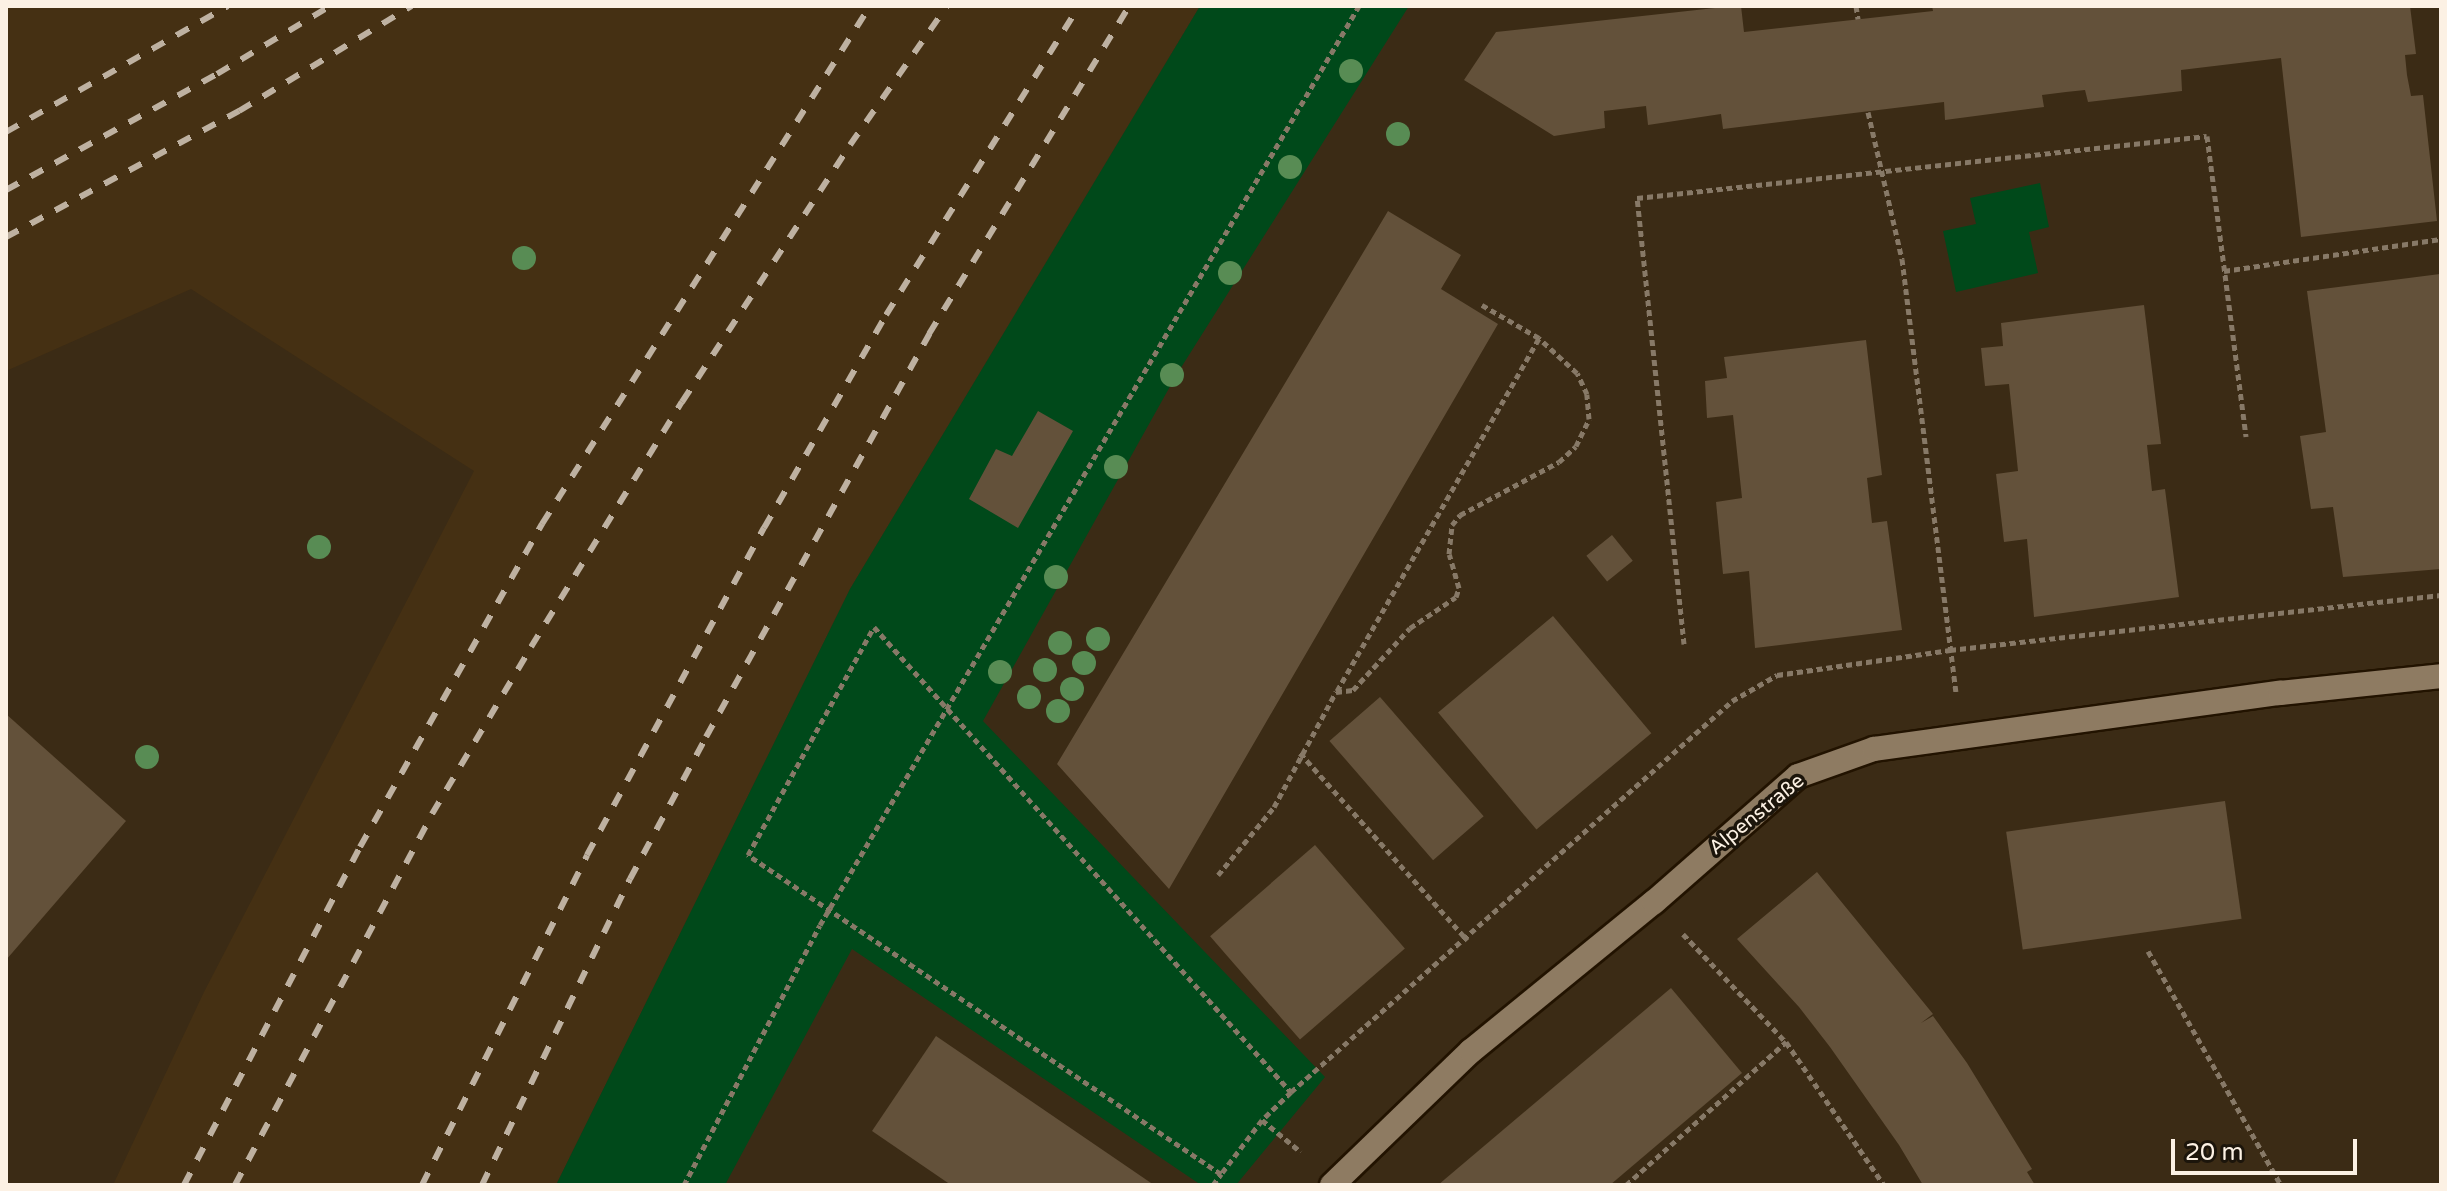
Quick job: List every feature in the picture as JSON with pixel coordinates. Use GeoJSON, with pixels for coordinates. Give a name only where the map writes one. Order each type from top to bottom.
{"type":"FeatureCollection","features":[{"type":"Feature","properties":{"kind":"street","name":"Alpenstraße"},"geometry":{"type":"LineString","coordinates":[[1332,1185],[1471,1051],[1654,902],[1798,776],[1874,749],[2280,693],[2441,676]]}},
{"type":"Feature","properties":{"kind":"path"},"geometry":{"type":"LineString","coordinates":[[684,1185],[830,910],[945,708],[1359,6]]}},
{"type":"Feature","properties":{"kind":"path"},"geometry":{"type":"LineString","coordinates":[[1856,6],[1858,19]]}},
{"type":"Feature","properties":{"kind":"path"},"geometry":{"type":"LineString","coordinates":[[1868,112],[1902,259],[1962,736]]}},
{"type":"Feature","properties":{"kind":"path"},"geometry":{"type":"LineString","coordinates":[[1684,644],[1637,198],[2207,136],[2246,436]]}},
{"type":"Feature","properties":{"kind":"path"},"geometry":{"type":"LineString","coordinates":[[2224,271],[2441,239]]}},
{"type":"Feature","properties":{"kind":"path"},"geometry":{"type":"LineString","coordinates":[[1334,697],[1336,692],[1353,690],[1410,628],[1456,597],[1459,588],[1449,540],[1452,525],[1460,515],[1559,462],[1576,446],[1589,419],[1587,394],[1577,373],[1539,338],[1482,305]]}},
{"type":"Feature","properties":{"kind":"path"},"geometry":{"type":"LineString","coordinates":[[1218,875],[1274,807],[1300,753],[1539,338]]}},
{"type":"Feature","properties":{"kind":"path"},"geometry":{"type":"LineString","coordinates":[[1213,1185],[1262,1120],[1291,1092],[874,627],[748,855],[1221,1174]]}},
{"type":"Feature","properties":{"kind":"path"},"geometry":{"type":"LineString","coordinates":[[1300,753],[1467,940]]}},
{"type":"Feature","properties":{"kind":"path"},"geometry":{"type":"LineString","coordinates":[[1695,947],[1786,1042],[1884,1185]]}},
{"type":"Feature","properties":{"kind":"path"},"geometry":{"type":"LineString","coordinates":[[2148,951],[2281,1185]]}},
{"type":"Feature","properties":{"kind":"path"},"geometry":{"type":"LineString","coordinates":[[1626,1185],[1786,1042]]}},
{"type":"Feature","properties":{"kind":"shaded area"},"geometry":{"type":"Polygon","coordinates":[[[6,6],[1200,6],[850,589],[556,1185],[113,1185],[204,992],[474,471],[191,289],[6,371],[6,6]]]}},
{"type":"Feature","properties":{"kind":"green space"},"geometry":{"type":"Polygon","coordinates":[[[1200,6],[1409,6],[1177,374],[983,721],[1325,1077],[1236,1185],[1201,1185],[852,949],[725,1185],[556,1185],[850,589],[1200,6]]]}},
{"type":"Feature","properties":{"kind":"green space"},"geometry":{"type":"Polygon","coordinates":[[[2040,183],[2049,227],[2029,232],[2038,273],[1956,292],[1943,231],[1976,224],[1970,198],[2040,183]]]}},
{"type":"Feature","properties":{"kind":"building"},"geometry":{"type":"Polygon","coordinates":[[[1741,6],[1744,32],[1933,11],[1932,6],[2410,6],[2416,54],[2405,55],[2407,75],[2411,96],[2423,95],[2437,221],[2301,237],[2281,58],[2181,70],[2182,91],[2088,102],[2085,90],[2066,92],[2042,95],[2044,107],[1945,120],[1944,102],[1723,129],[1721,114],[1648,125],[1646,106],[1604,111],[1605,128],[1554,136],[1464,80],[1496,32],[1741,6]]]}},
{"type":"Feature","properties":{"kind":"building"},"geometry":{"type":"Polygon","coordinates":[[[1388,211],[1461,255],[1441,289],[1498,324],[1169,889],[1057,764],[1388,211]]]}},
{"type":"Feature","properties":{"kind":"building"},"geometry":{"type":"Polygon","coordinates":[[[2440,274],[2441,569],[2343,577],[2333,507],[2311,509],[2300,436],[2326,432],[2307,291],[2440,274]]]}},
{"type":"Feature","properties":{"kind":"building"},"geometry":{"type":"Polygon","coordinates":[[[2144,305],[2161,444],[2147,445],[2152,491],[2165,489],[2179,597],[2034,617],[2027,539],[2004,542],[1996,474],[2018,471],[2009,384],[1985,386],[1981,348],[2003,346],[2001,323],[2144,305]]]}},
{"type":"Feature","properties":{"kind":"building"},"geometry":{"type":"Polygon","coordinates":[[[1866,340],[1882,475],[1867,478],[1872,523],[1887,521],[1902,630],[1755,648],[1749,571],[1723,574],[1716,502],[1742,498],[1733,415],[1707,418],[1705,381],[1727,378],[1724,357],[1866,340]]]}},
{"type":"Feature","properties":{"kind":"building"},"geometry":{"type":"Polygon","coordinates":[[[1038,411],[1073,431],[1018,528],[969,499],[996,449],[1012,456],[1038,411]]]}},
{"type":"Feature","properties":{"kind":"building"},"geometry":{"type":"Polygon","coordinates":[[[1612,535],[1633,561],[1607,581],[1586,556],[1612,535]]]}},
{"type":"Feature","properties":{"kind":"building"},"geometry":{"type":"Polygon","coordinates":[[[1553,616],[1651,733],[1536,830],[1438,712],[1553,616]]]}},
{"type":"Feature","properties":{"kind":"building"},"geometry":{"type":"Polygon","coordinates":[[[1380,697],[1484,816],[1433,860],[1329,741],[1380,697]]]}},
{"type":"Feature","properties":{"kind":"building"},"geometry":{"type":"Polygon","coordinates":[[[6,714],[126,821],[6,960],[6,714]]]}},
{"type":"Feature","properties":{"kind":"building"},"geometry":{"type":"Polygon","coordinates":[[[2225,801],[2242,919],[2023,950],[2006,832],[2225,801]]]}},
{"type":"Feature","properties":{"kind":"building"},"geometry":{"type":"Polygon","coordinates":[[[1315,845],[1405,948],[1300,1040],[1210,936],[1315,845]]]}},
{"type":"Feature","properties":{"kind":"building"},"geometry":{"type":"Polygon","coordinates":[[[1817,872],[1933,1014],[1921,1023],[1933,1016],[1967,1063],[2032,1169],[2027,1172],[2035,1185],[1923,1185],[1899,1145],[1830,1047],[1799,1007],[1737,939],[1817,872]]]}},
{"type":"Feature","properties":{"kind":"building"},"geometry":{"type":"Polygon","coordinates":[[[1671,988],[1742,1073],[1610,1185],[1438,1185],[1671,988]]]}},
{"type":"Feature","properties":{"kind":"building"},"geometry":{"type":"Polygon","coordinates":[[[936,1036],[1154,1185],[951,1185],[872,1131],[936,1036]]]}},
{"type":"Feature","properties":{"kind":"railway"},"geometry":{"type":"LineString","coordinates":[[6,132],[228,6]]}},
{"type":"Feature","properties":{"kind":"railway"},"geometry":{"type":"LineString","coordinates":[[6,190],[217,74],[330,6]]}},
{"type":"Feature","properties":{"kind":"railway"},"geometry":{"type":"LineString","coordinates":[[6,237],[239,111],[412,6]]}},
{"type":"Feature","properties":{"kind":"railway"},"geometry":{"type":"LineString","coordinates":[[184,1185],[360,847],[542,524],[870,6]]}},
{"type":"Feature","properties":{"kind":"railway"},"geometry":{"type":"LineString","coordinates":[[235,1185],[432,814],[531,647],[682,402],[850,145],[947,6]]}},
{"type":"Feature","properties":{"kind":"railway"},"geometry":{"type":"LineString","coordinates":[[422,1185],[587,855],[764,528],[886,315],[1079,6]]}},
{"type":"Feature","properties":{"kind":"railway"},"geometry":{"type":"LineString","coordinates":[[482,1185],[630,879],[706,737],[929,334],[1129,6]]}}]}
